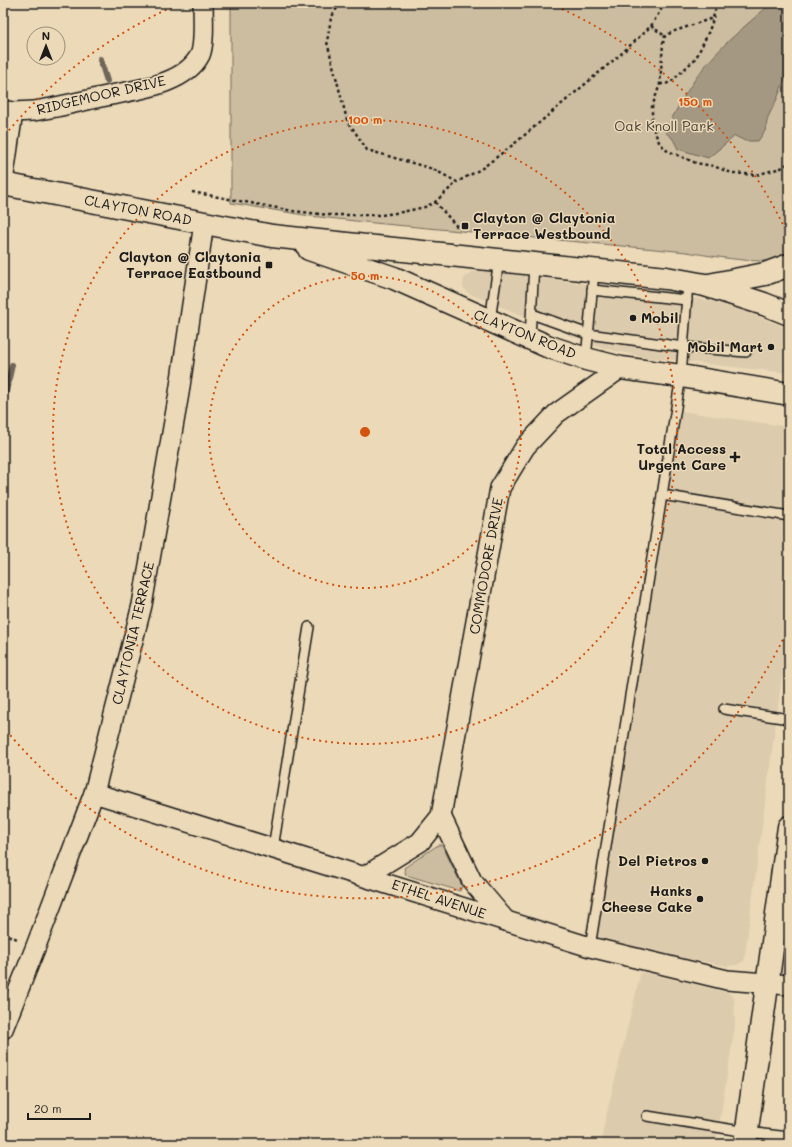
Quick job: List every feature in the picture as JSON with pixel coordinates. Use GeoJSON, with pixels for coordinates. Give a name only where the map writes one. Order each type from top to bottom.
{"type":"FeatureCollection","features":[{"type":"Feature","properties":{"kind":"main road","name":"CLAYTON ROAD"},"geometry":{"type":"LineString","coordinates":[[3,183],[272,236],[534,264],[593,280],[666,278],[693,289],[764,304],[789,314]]}},
{"type":"Feature","properties":{"kind":"main road","name":"CLAYTON ROAD"},"geometry":{"type":"LineString","coordinates":[[272,236],[394,278],[530,338],[586,359],[622,368],[789,394]]}},
{"type":"Feature","properties":{"kind":"main road"},"geometry":{"type":"LineString","coordinates":[[693,289],[765,274],[789,265]]}},
{"type":"Feature","properties":{"kind":"main road"},"geometry":{"type":"LineString","coordinates":[[746,1138],[789,828]]}},
{"type":"Feature","properties":{"kind":"street","name":"RIDGEMOOR DRIVE"},"geometry":{"type":"LineString","coordinates":[[8,111],[34,111],[51,108],[156,85],[177,76],[190,68],[200,54],[203,35],[203,3]]}},
{"type":"Feature","properties":{"kind":"street"},"geometry":{"type":"LineString","coordinates":[[3,183],[8,111]]}},
{"type":"Feature","properties":{"kind":"street","name":"CLAYTONIA TERRACE"},"geometry":{"type":"LineString","coordinates":[[3,1028],[94,793],[142,604],[180,385],[204,223]]}},
{"type":"Feature","properties":{"kind":"street","name":"COMMODORE DRIVE"},"geometry":{"type":"LineString","coordinates":[[365,876],[420,842],[441,816],[500,488],[525,447],[556,414],[622,368]]}},
{"type":"Feature","properties":{"kind":"street","name":"ETHEL AVENUE"},"geometry":{"type":"LineString","coordinates":[[94,793],[590,947],[727,980],[789,985]]}},
{"type":"Feature","properties":{"kind":"street"},"geometry":{"type":"LineString","coordinates":[[441,816],[472,881],[506,921]]}},
{"type":"Feature","properties":{"kind":"lane"},"geometry":{"type":"LineString","coordinates":[[490,321],[499,260]]}},
{"type":"Feature","properties":{"kind":"lane"},"geometry":{"type":"LineString","coordinates":[[530,338],[534,264]]}},
{"type":"Feature","properties":{"kind":"lane"},"geometry":{"type":"LineString","coordinates":[[586,359],[593,280]]}},
{"type":"Feature","properties":{"kind":"lane"},"geometry":{"type":"LineString","coordinates":[[590,947],[681,376],[693,289]]}},
{"type":"Feature","properties":{"kind":"lane"},"geometry":{"type":"LineString","coordinates":[[532,314],[588,334],[684,347],[746,352]]}},
{"type":"Feature","properties":{"kind":"lane"},"geometry":{"type":"LineString","coordinates":[[662,495],[787,516]]}},
{"type":"Feature","properties":{"kind":"lane"},"geometry":{"type":"LineString","coordinates":[[273,848],[309,627]]}},
{"type":"Feature","properties":{"kind":"lane"},"geometry":{"type":"LineString","coordinates":[[724,709],[789,719]]}},
{"type":"Feature","properties":{"kind":"lane"},"geometry":{"type":"LineString","coordinates":[[647,1116],[746,1138],[789,1137]]}},
{"type":"Feature","properties":{"kind":"path"},"geometry":{"type":"LineString","coordinates":[[340,3],[331,18],[327,42],[347,120],[367,150],[433,169],[457,182]]}},
{"type":"Feature","properties":{"kind":"path"},"geometry":{"type":"LineString","coordinates":[[192,192],[293,211],[329,215],[382,215],[425,207],[435,202],[457,182],[481,169],[514,144],[621,54],[651,26],[666,3]]}},
{"type":"Feature","properties":{"kind":"path"},"geometry":{"type":"LineString","coordinates":[[660,84],[666,84],[672,81],[696,58],[709,31],[717,3]]}},
{"type":"Feature","properties":{"kind":"path"},"geometry":{"type":"LineString","coordinates":[[713,18],[672,32],[665,36],[663,43],[660,84],[652,107],[652,126],[659,142],[666,150],[696,163],[713,166],[732,173],[756,175],[781,168],[789,163]]}},
{"type":"Feature","properties":{"kind":"path"},"geometry":{"type":"LineString","coordinates":[[651,26],[665,36]]}},
{"type":"Feature","properties":{"kind":"path"},"geometry":{"type":"LineString","coordinates":[[435,202],[459,229]]}},
{"type":"Feature","properties":{"kind":"shaded area"},"geometry":{"type":"Polygon","coordinates":[[[772,3],[787,3],[789,9],[789,53],[786,76],[768,117],[765,131],[758,141],[745,141],[735,136],[708,158],[678,149],[673,139],[665,132],[692,83],[720,50],[772,3]]]}},
{"type":"Feature","properties":{"kind":"shaded area"},"geometry":{"type":"Polygon","coordinates":[[[486,271],[682,296],[727,304],[789,329],[789,373],[643,357],[599,347],[468,293],[463,287],[464,278],[472,272],[486,271]]]}},
{"type":"Feature","properties":{"kind":"shaded area"},"geometry":{"type":"Polygon","coordinates":[[[673,410],[789,427],[789,623],[744,961],[737,965],[727,966],[623,946],[585,933],[673,410]]]}},
{"type":"Feature","properties":{"kind":"shaded area"},"geometry":{"type":"Polygon","coordinates":[[[641,972],[727,992],[734,998],[735,1025],[716,1144],[601,1144],[604,1125],[641,972]]]}},
{"type":"Feature","properties":{"kind":"green space","name":"Oak Knoll Park"},"geometry":{"type":"Polygon","coordinates":[[[231,3],[789,3],[789,258],[767,261],[739,260],[687,252],[310,216],[231,203],[231,3]]]}},
{"type":"Feature","properties":{"kind":"green space"},"geometry":{"type":"Polygon","coordinates":[[[438,845],[442,845],[462,886],[460,891],[406,875],[404,868],[438,845]]]}},
{"type":"Feature","properties":{"kind":"waterway"},"geometry":{"type":"LineString","coordinates":[[100,59],[107,81]]}},
{"type":"Feature","properties":{"kind":"waterway"},"geometry":{"type":"LineString","coordinates":[[3,404],[12,365]]}},
{"type":"Feature","properties":{"kind":"place","name":"Clayton @ Claytonia Terrace Westbound"},"geometry":{"type":"Point","coordinates":[465,226]}},
{"type":"Feature","properties":{"kind":"place","name":"Clayton @ Claytonia Terrace Eastbound"},"geometry":{"type":"Point","coordinates":[269,265]}},
{"type":"Feature","properties":{"kind":"place","name":"Mobil"},"geometry":{"type":"Point","coordinates":[633,318]}},
{"type":"Feature","properties":{"kind":"place","name":"Mobil Mart"},"geometry":{"type":"Point","coordinates":[771,347]}},
{"type":"Feature","properties":{"kind":"place","name":"Total Access Urgent Care"},"geometry":{"type":"Point","coordinates":[735,457]}},
{"type":"Feature","properties":{"kind":"place","name":"Del Pietros"},"geometry":{"type":"Point","coordinates":[705,861]}},
{"type":"Feature","properties":{"kind":"place","name":"Hanks Cheese Cake"},"geometry":{"type":"Point","coordinates":[700,899]}}]}
